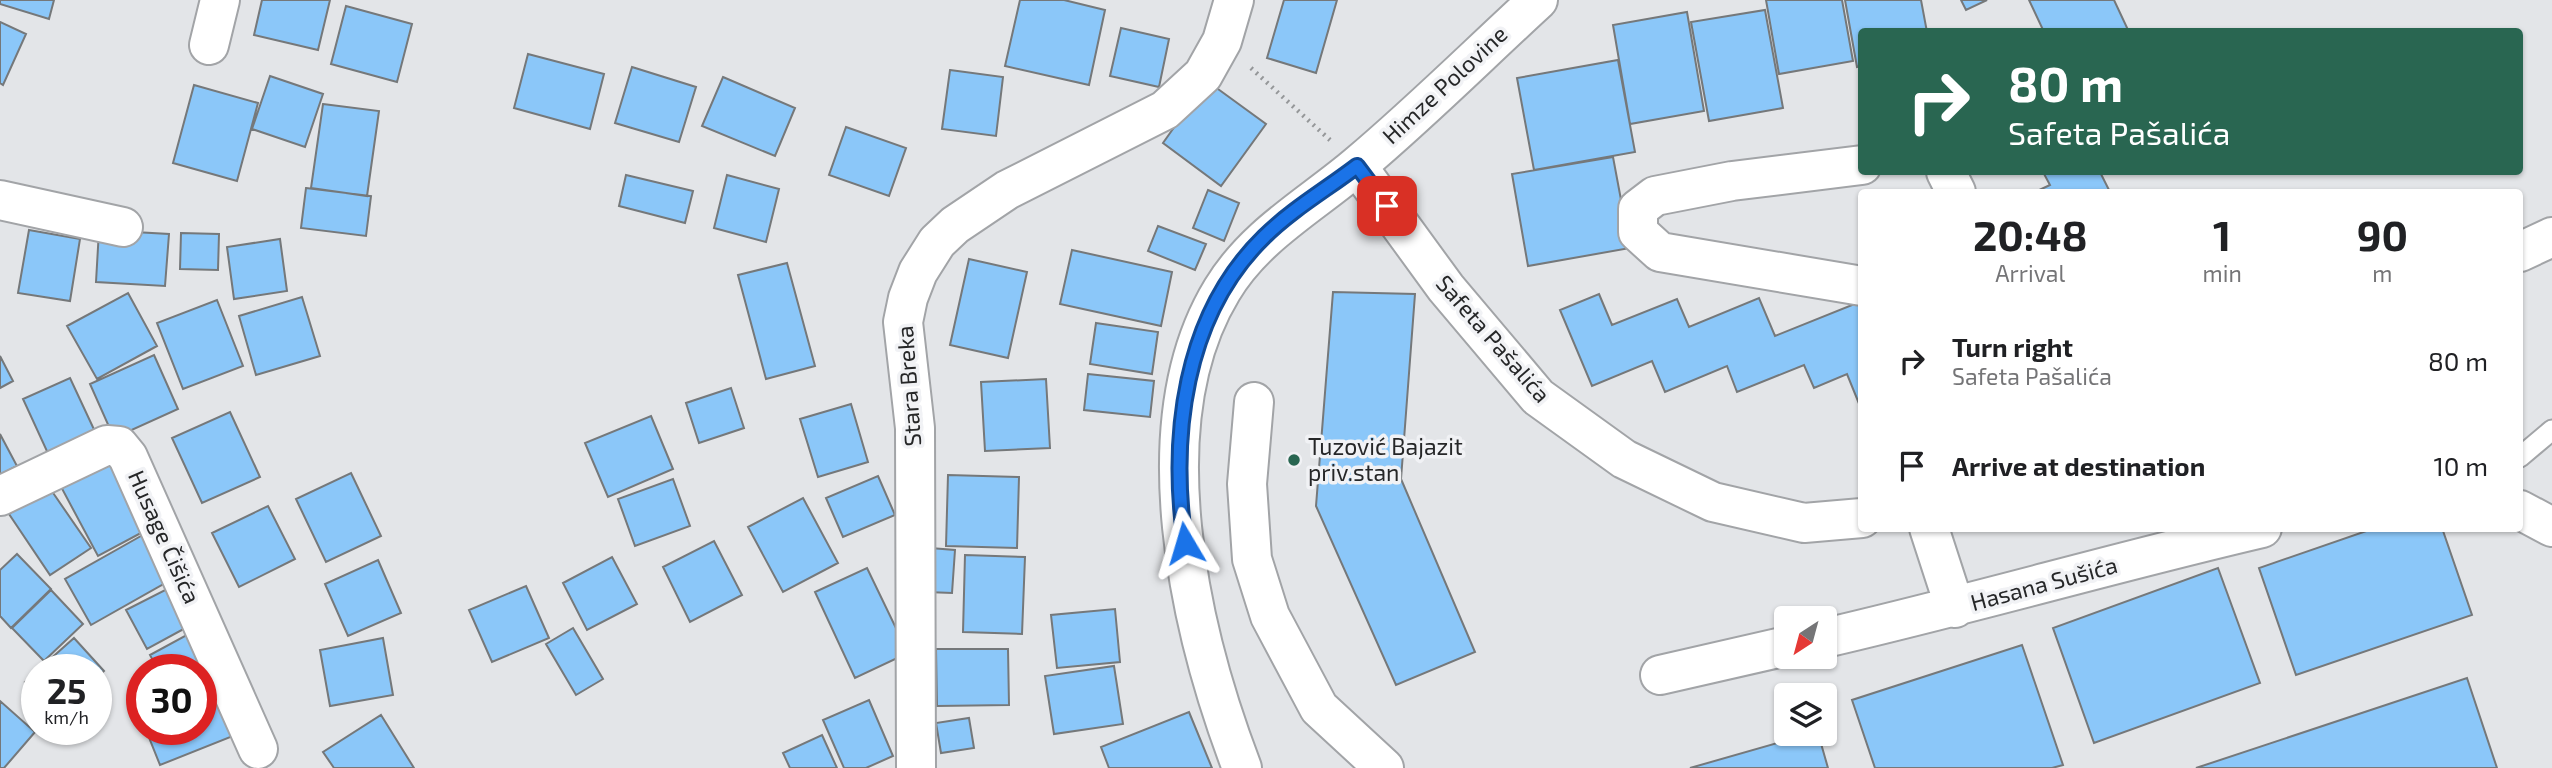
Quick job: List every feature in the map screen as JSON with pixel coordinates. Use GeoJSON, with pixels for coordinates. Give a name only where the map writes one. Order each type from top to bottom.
{"type":"FeatureCollection","features":[{"type":"Feature","properties":{"kind":"street"},"geometry":{"type":"LineString","coordinates":[[209,45],[220,0]]}},
{"type":"Feature","properties":{"kind":"street","name":"Stara Breka"},"geometry":{"type":"LineString","coordinates":[[916,768],[915,428],[903,322],[908,298],[918,272],[937,242],[955,225],[1007,190],[1165,110],[1203,75],[1222,41],[1234,0]]}},
{"type":"Feature","properties":{"kind":"street","name":"Himze Polovine"},"geometry":{"type":"LineString","coordinates":[[1242,768],[1198,626],[1181,515],[1178,469],[1180,427],[1198,345],[1222,290],[1264,237],[1357,166],[1538,0]]}},
{"type":"Feature","properties":{"kind":"street"},"geometry":{"type":"LineString","coordinates":[[1858,165],[1732,181],[1654,196],[1638,209],[1638,232],[1660,253],[1858,285]]}},
{"type":"Feature","properties":{"kind":"street","name":"Safeta Pašalića"},"geometry":{"type":"LineString","coordinates":[[1357,166],[1446,288],[1538,397],[1624,459],[1713,502],[1804,523],[1858,519]]}},
{"type":"Feature","properties":{"kind":"street"},"geometry":{"type":"LineString","coordinates":[[0,200],[123,227]]}},
{"type":"Feature","properties":{"kind":"street"},"geometry":{"type":"LineString","coordinates":[[1254,402],[1247,484],[1249,521],[1252,559],[1270,616],[1319,708],[1384,768]]}},
{"type":"Feature","properties":{"kind":"street","name":"Husage Čišića"},"geometry":{"type":"LineString","coordinates":[[0,496],[107,445],[119,446],[128,457],[258,749]]}},
{"type":"Feature","properties":{"kind":"street"},"geometry":{"type":"LineString","coordinates":[[2523,512],[2552,527]]}},
{"type":"Feature","properties":{"kind":"street"},"geometry":{"type":"LineString","coordinates":[[1930,532],[1955,608]]}},
{"type":"Feature","properties":{"kind":"street","name":"Hasana Sušića"},"geometry":{"type":"LineString","coordinates":[[1838,635],[1955,608],[2245,532]]}},
{"type":"Feature","properties":{"kind":"street"},"geometry":{"type":"LineString","coordinates":[[1660,675],[1774,649]]}},
{"type":"Feature","properties":{"kind":"lane"},"geometry":{"type":"LineString","coordinates":[[2523,454],[2552,429]]}},
{"type":"Feature","properties":{"kind":"path"},"geometry":{"type":"LineString","coordinates":[[1222,41],[1357,166]]}},
{"type":"Feature","properties":{"kind":"building"},"geometry":{"type":"Polygon","coordinates":[[[0,0],[54,0],[49,19],[0,4],[0,0]]]}},
{"type":"Feature","properties":{"kind":"building"},"geometry":{"type":"Polygon","coordinates":[[[262,0],[330,0],[318,50],[254,35],[262,0]]]}},
{"type":"Feature","properties":{"kind":"building"},"geometry":{"type":"Polygon","coordinates":[[[1020,0],[1064,0],[1105,10],[1089,85],[1005,66],[1020,0]]]}},
{"type":"Feature","properties":{"kind":"building"},"geometry":{"type":"Polygon","coordinates":[[[1284,0],[1337,0],[1316,73],[1267,58],[1284,0]]]}},
{"type":"Feature","properties":{"kind":"building"},"geometry":{"type":"Polygon","coordinates":[[[1766,0],[1842,0],[1853,61],[1779,74],[1766,0]]]}},
{"type":"Feature","properties":{"kind":"building"},"geometry":{"type":"Polygon","coordinates":[[[1845,0],[1921,0],[1926,28],[1858,28],[1857,67],[1845,0]]]}},
{"type":"Feature","properties":{"kind":"building"},"geometry":{"type":"Polygon","coordinates":[[[1961,0],[1987,0],[1966,10],[1961,0]]]}},
{"type":"Feature","properties":{"kind":"building"},"geometry":{"type":"Polygon","coordinates":[[[2029,0],[2114,0],[2127,28],[2042,28],[2029,0]]]}},
{"type":"Feature","properties":{"kind":"building"},"geometry":{"type":"Polygon","coordinates":[[[346,6],[412,24],[397,82],[331,64],[346,6]]]}},
{"type":"Feature","properties":{"kind":"building"},"geometry":{"type":"Polygon","coordinates":[[[1765,10],[1783,108],[1709,121],[1691,22],[1765,10]]]}},
{"type":"Feature","properties":{"kind":"building"},"geometry":{"type":"Polygon","coordinates":[[[1687,12],[1704,111],[1630,124],[1613,25],[1687,12]]]}},
{"type":"Feature","properties":{"kind":"building"},"geometry":{"type":"Polygon","coordinates":[[[0,22],[26,34],[3,85],[0,83],[0,22]]]}},
{"type":"Feature","properties":{"kind":"building"},"geometry":{"type":"Polygon","coordinates":[[[1121,28],[1169,39],[1159,87],[1110,76],[1121,28]]]}},
{"type":"Feature","properties":{"kind":"building"},"geometry":{"type":"Polygon","coordinates":[[[528,54],[604,74],[590,129],[514,108],[528,54]]]}},
{"type":"Feature","properties":{"kind":"building"},"geometry":{"type":"Polygon","coordinates":[[[1618,60],[1635,152],[1534,170],[1517,78],[1618,60]]]}},
{"type":"Feature","properties":{"kind":"building"},"geometry":{"type":"Polygon","coordinates":[[[632,67],[696,87],[679,142],[615,123],[632,67]]]}},
{"type":"Feature","properties":{"kind":"building"},"geometry":{"type":"Polygon","coordinates":[[[950,70],[1003,77],[996,136],[942,129],[950,70]]]}},
{"type":"Feature","properties":{"kind":"building"},"geometry":{"type":"Polygon","coordinates":[[[270,76],[323,94],[305,147],[252,129],[270,76]]]}},
{"type":"Feature","properties":{"kind":"building"},"geometry":{"type":"Polygon","coordinates":[[[723,77],[795,108],[775,156],[702,126],[723,77]]]}},
{"type":"Feature","properties":{"kind":"building"},"geometry":{"type":"Polygon","coordinates":[[[1207,81],[1266,124],[1221,186],[1163,143],[1207,81]]]}},
{"type":"Feature","properties":{"kind":"building"},"geometry":{"type":"Polygon","coordinates":[[[194,85],[258,103],[237,181],[173,163],[194,85]]]}},
{"type":"Feature","properties":{"kind":"building"},"geometry":{"type":"Polygon","coordinates":[[[323,104],[379,111],[367,196],[311,188],[323,104]]]}},
{"type":"Feature","properties":{"kind":"building"},"geometry":{"type":"Polygon","coordinates":[[[846,127],[906,148],[889,196],[829,175],[846,127]]]}},
{"type":"Feature","properties":{"kind":"building"},"geometry":{"type":"Polygon","coordinates":[[[1613,157],[1630,248],[1528,266],[1512,174],[1613,157]]]}},
{"type":"Feature","properties":{"kind":"building"},"geometry":{"type":"Polygon","coordinates":[[[626,175],[693,191],[685,223],[619,206],[626,175]]]}},
{"type":"Feature","properties":{"kind":"building"},"geometry":{"type":"Polygon","coordinates":[[[727,175],[779,189],[766,242],[714,228],[727,175]]]}},
{"type":"Feature","properties":{"kind":"building"},"geometry":{"type":"Polygon","coordinates":[[[2045,175],[2102,175],[2108,189],[2041,189],[2050,185],[2045,175]]]}},
{"type":"Feature","properties":{"kind":"building"},"geometry":{"type":"Polygon","coordinates":[[[306,188],[371,196],[366,236],[301,228],[306,188]]]}},
{"type":"Feature","properties":{"kind":"building"},"geometry":{"type":"Polygon","coordinates":[[[1208,190],[1239,203],[1224,241],[1193,228],[1208,190]]]}},
{"type":"Feature","properties":{"kind":"building"},"geometry":{"type":"Polygon","coordinates":[[[1158,226],[1206,244],[1195,270],[1148,251],[1158,226]]]}},
{"type":"Feature","properties":{"kind":"building"},"geometry":{"type":"Polygon","coordinates":[[[29,230],[80,239],[70,301],[18,293],[29,230]]]}},
{"type":"Feature","properties":{"kind":"building"},"geometry":{"type":"Polygon","coordinates":[[[99,230],[169,234],[165,286],[96,282],[99,230]]]}},
{"type":"Feature","properties":{"kind":"building"},"geometry":{"type":"Polygon","coordinates":[[[181,233],[219,234],[218,270],[180,269],[181,233]]]}},
{"type":"Feature","properties":{"kind":"building"},"geometry":{"type":"Polygon","coordinates":[[[280,239],[287,291],[234,299],[227,247],[280,239]]]}},
{"type":"Feature","properties":{"kind":"building"},"geometry":{"type":"Polygon","coordinates":[[[1072,250],[1172,272],[1161,326],[1060,304],[1072,250]]]}},
{"type":"Feature","properties":{"kind":"building"},"geometry":{"type":"Polygon","coordinates":[[[969,259],[1027,272],[1008,358],[950,345],[969,259]]]}},
{"type":"Feature","properties":{"kind":"building"},"geometry":{"type":"Polygon","coordinates":[[[787,263],[815,366],[766,379],[738,275],[787,263]]]}},
{"type":"Feature","properties":{"kind":"building"},"geometry":{"type":"Polygon","coordinates":[[[1333,292],[1415,294],[1401,479],[1475,652],[1396,685],[1316,506],[1333,292]]]}},
{"type":"Feature","properties":{"kind":"building"},"geometry":{"type":"Polygon","coordinates":[[[128,293],[157,346],[97,379],[67,326],[128,293]]]}},
{"type":"Feature","properties":{"kind":"building"},"geometry":{"type":"Polygon","coordinates":[[[1599,294],[1612,325],[1677,299],[1689,327],[1759,298],[1775,336],[1858,303],[1858,401],[1847,374],[1814,388],[1804,365],[1737,392],[1727,366],[1665,392],[1652,361],[1592,386],[1560,310],[1599,294]]]}},
{"type":"Feature","properties":{"kind":"building"},"geometry":{"type":"Polygon","coordinates":[[[302,297],[320,356],[256,375],[239,316],[302,297]]]}},
{"type":"Feature","properties":{"kind":"building"},"geometry":{"type":"Polygon","coordinates":[[[217,300],[243,366],[183,389],[157,323],[217,300]]]}},
{"type":"Feature","properties":{"kind":"building"},"geometry":{"type":"Polygon","coordinates":[[[1096,323],[1158,332],[1152,374],[1090,364],[1096,323]]]}},
{"type":"Feature","properties":{"kind":"building"},"geometry":{"type":"Polygon","coordinates":[[[154,355],[178,409],[114,438],[90,384],[154,355]]]}},
{"type":"Feature","properties":{"kind":"building"},"geometry":{"type":"Polygon","coordinates":[[[0,356],[13,381],[0,388],[0,356]]]}},
{"type":"Feature","properties":{"kind":"building"},"geometry":{"type":"Polygon","coordinates":[[[1088,374],[1154,381],[1150,417],[1084,410],[1088,374]]]}},
{"type":"Feature","properties":{"kind":"building"},"geometry":{"type":"Polygon","coordinates":[[[70,378],[98,438],[51,460],[23,399],[70,378]]]}},
{"type":"Feature","properties":{"kind":"building"},"geometry":{"type":"Polygon","coordinates":[[[1046,379],[1050,448],[985,451],[981,382],[1046,379]]]}},
{"type":"Feature","properties":{"kind":"building"},"geometry":{"type":"Polygon","coordinates":[[[731,388],[744,428],[699,443],[686,403],[731,388]]]}},
{"type":"Feature","properties":{"kind":"building"},"geometry":{"type":"Polygon","coordinates":[[[851,404],[868,462],[818,477],[800,419],[851,404]]]}},
{"type":"Feature","properties":{"kind":"building"},"geometry":{"type":"Polygon","coordinates":[[[230,412],[260,477],[202,503],[172,438],[230,412]]]}},
{"type":"Feature","properties":{"kind":"building"},"geometry":{"type":"Polygon","coordinates":[[[651,416],[673,469],[608,497],[585,443],[651,416]]]}},
{"type":"Feature","properties":{"kind":"building"},"geometry":{"type":"Polygon","coordinates":[[[0,434],[17,466],[0,475],[0,434]]]}},
{"type":"Feature","properties":{"kind":"building"},"geometry":{"type":"Polygon","coordinates":[[[115,453],[154,526],[98,556],[59,483],[115,453]]]}},
{"type":"Feature","properties":{"kind":"building"},"geometry":{"type":"Polygon","coordinates":[[[351,473],[381,536],[326,562],[296,499],[351,473]]]}},
{"type":"Feature","properties":{"kind":"building"},"geometry":{"type":"Polygon","coordinates":[[[948,475],[1019,477],[1017,548],[946,546],[948,475]]]}},
{"type":"Feature","properties":{"kind":"building"},"geometry":{"type":"Polygon","coordinates":[[[878,476],[895,515],[843,537],[826,498],[878,476]]]}},
{"type":"Feature","properties":{"kind":"building"},"geometry":{"type":"Polygon","coordinates":[[[673,479],[690,526],[635,546],[618,499],[673,479]]]}},
{"type":"Feature","properties":{"kind":"building"},"geometry":{"type":"Polygon","coordinates":[[[49,487],[91,548],[50,575],[9,514],[49,487]]]}},
{"type":"Feature","properties":{"kind":"building"},"geometry":{"type":"Polygon","coordinates":[[[803,498],[838,563],[783,592],[748,527],[803,498]]]}},
{"type":"Feature","properties":{"kind":"building"},"geometry":{"type":"Polygon","coordinates":[[[268,506],[295,559],[239,587],[212,533],[268,506]]]}},
{"type":"Feature","properties":{"kind":"building"},"geometry":{"type":"Polygon","coordinates":[[[148,532],[174,578],[91,625],[65,579],[148,532]]]}},
{"type":"Feature","properties":{"kind":"building"},"geometry":{"type":"Polygon","coordinates":[[[2363,532],[2443,532],[2472,615],[2296,675],[2259,568],[2363,532]]]}},
{"type":"Feature","properties":{"kind":"building"},"geometry":{"type":"Polygon","coordinates":[[[714,541],[742,595],[690,622],[663,567],[714,541]]]}},
{"type":"Feature","properties":{"kind":"building"},"geometry":{"type":"Polygon","coordinates":[[[930,548],[955,550],[952,593],[927,592],[930,548]]]}},
{"type":"Feature","properties":{"kind":"building"},"geometry":{"type":"Polygon","coordinates":[[[17,554],[51,589],[11,628],[0,616],[0,570],[17,554]]]}},
{"type":"Feature","properties":{"kind":"building"},"geometry":{"type":"Polygon","coordinates":[[[965,555],[1025,557],[1022,634],[963,632],[965,555]]]}},
{"type":"Feature","properties":{"kind":"building"},"geometry":{"type":"Polygon","coordinates":[[[612,557],[637,604],[587,630],[563,583],[612,557]]]}},
{"type":"Feature","properties":{"kind":"building"},"geometry":{"type":"Polygon","coordinates":[[[378,560],[401,613],[348,636],[325,584],[378,560]]]}},
{"type":"Feature","properties":{"kind":"building"},"geometry":{"type":"Polygon","coordinates":[[[867,568],[908,653],[855,678],[815,592],[867,568]]]}},
{"type":"Feature","properties":{"kind":"building"},"geometry":{"type":"Polygon","coordinates":[[[2218,568],[2260,683],[2094,743],[2053,628],[2218,568]]]}},
{"type":"Feature","properties":{"kind":"building"},"geometry":{"type":"Polygon","coordinates":[[[526,586],[549,638],[492,662],[469,610],[526,586]]]}},
{"type":"Feature","properties":{"kind":"building"},"geometry":{"type":"Polygon","coordinates":[[[171,587],[191,625],[147,649],[126,610],[171,587]]]}},
{"type":"Feature","properties":{"kind":"building"},"geometry":{"type":"Polygon","coordinates":[[[51,590],[83,624],[51,654],[37,654],[12,628],[51,590]]]}},
{"type":"Feature","properties":{"kind":"building"},"geometry":{"type":"Polygon","coordinates":[[[1115,609],[1120,662],[1057,668],[1051,615],[1115,609]]]}},
{"type":"Feature","properties":{"kind":"building"},"geometry":{"type":"Polygon","coordinates":[[[573,628],[603,679],[576,695],[546,644],[573,628]]]}},
{"type":"Feature","properties":{"kind":"building"},"geometry":{"type":"Polygon","coordinates":[[[194,631],[207,654],[152,654],[194,631]]]}},
{"type":"Feature","properties":{"kind":"building"},"geometry":{"type":"Polygon","coordinates":[[[74,638],[89,654],[56,654],[74,638]]]}},
{"type":"Feature","properties":{"kind":"building"},"geometry":{"type":"Polygon","coordinates":[[[383,638],[393,695],[330,706],[320,650],[383,638]]]}},
{"type":"Feature","properties":{"kind":"building"},"geometry":{"type":"Polygon","coordinates":[[[2022,645],[2063,765],[2052,768],[1875,768],[1852,700],[2022,645]]]}},
{"type":"Feature","properties":{"kind":"building"},"geometry":{"type":"Polygon","coordinates":[[[936,649],[1008,649],[1009,705],[937,706],[936,649]]]}},
{"type":"Feature","properties":{"kind":"building"},"geometry":{"type":"Polygon","coordinates":[[[1114,666],[1123,724],[1054,734],[1045,676],[1114,666]]]}},
{"type":"Feature","properties":{"kind":"building"},"geometry":{"type":"Polygon","coordinates":[[[221,677],[243,732],[217,742],[217,679],[221,677]]]}},
{"type":"Feature","properties":{"kind":"building"},"geometry":{"type":"Polygon","coordinates":[[[2467,678],[2497,768],[2196,768],[2467,678]]]}},
{"type":"Feature","properties":{"kind":"building"},"geometry":{"type":"Polygon","coordinates":[[[869,700],[893,756],[866,768],[844,768],[823,720],[869,700]]]}},
{"type":"Feature","properties":{"kind":"building"},"geometry":{"type":"Polygon","coordinates":[[[0,701],[21,720],[21,745],[24,745],[4,768],[0,768],[0,701]]]}},
{"type":"Feature","properties":{"kind":"building"},"geometry":{"type":"Polygon","coordinates":[[[1189,712],[1212,768],[1109,768],[1101,747],[1189,712]]]}},
{"type":"Feature","properties":{"kind":"building"},"geometry":{"type":"Polygon","coordinates":[[[381,715],[414,768],[334,768],[323,752],[381,715]]]}},
{"type":"Feature","properties":{"kind":"building"},"geometry":{"type":"Polygon","coordinates":[[[969,718],[974,748],[941,753],[936,723],[969,718]]]}},
{"type":"Feature","properties":{"kind":"building"},"geometry":{"type":"Polygon","coordinates":[[[822,735],[837,768],[790,768],[783,753],[822,735]]]}},
{"type":"Feature","properties":{"kind":"building"},"geometry":{"type":"Polygon","coordinates":[[[1774,744],[1822,746],[1828,768],[1690,768],[1774,744]]]}},
{"type":"Feature","properties":{"kind":"building"},"geometry":{"type":"Polygon","coordinates":[[[152,745],[210,745],[160,765],[152,745]]]}},
{"type":"Feature","properties":{"kind":"place","name":"Tuzović Bajazit priv.stan"},"geometry":{"type":"Point","coordinates":[1294,460]}},
{"type":"Feature","properties":{"kind":"route"},"geometry":{"type":"LineString","coordinates":[[1185,543],[1178,469],[1180,427],[1198,345],[1222,290],[1264,237],[1357,166],[1387,206]]}}]}
